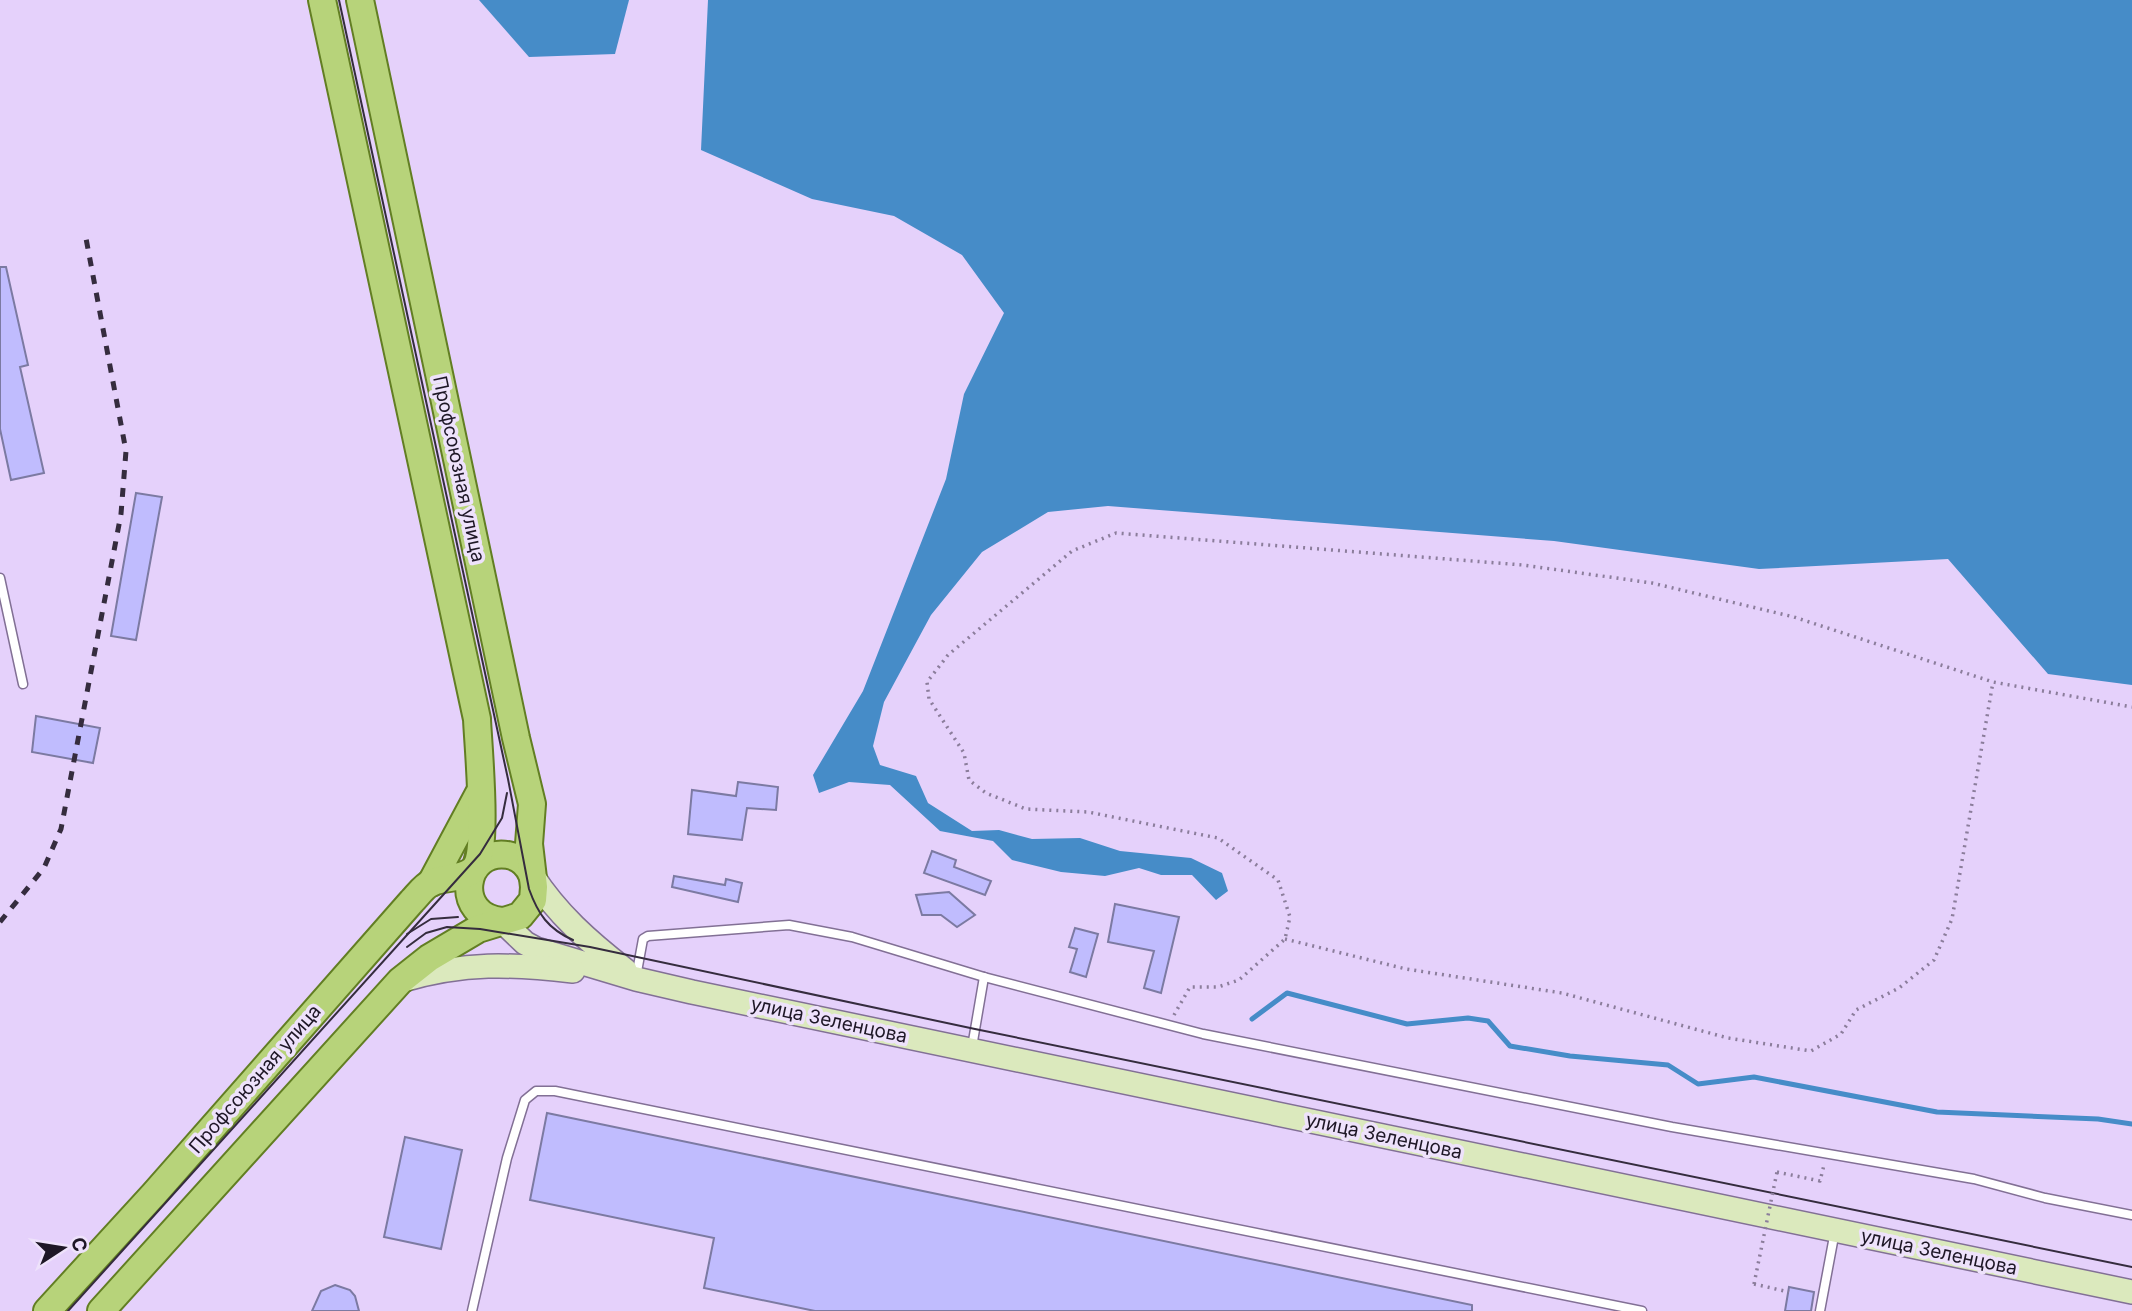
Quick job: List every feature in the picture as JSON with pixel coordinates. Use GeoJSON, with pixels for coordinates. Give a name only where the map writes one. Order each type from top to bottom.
{"type":"FeatureCollection","features":[{"type":"Feature","properties":{"kind":"main road","name":"Профсоюзная улица"},"geometry":{"type":"LineString","coordinates":[[323,0],[477,719],[481,849],[476,868]]}},
{"type":"Feature","properties":{"kind":"main road","name":"Профсоюзная улица"},"geometry":{"type":"LineString","coordinates":[[101,1311],[400,981],[478,929],[520,916],[534,896],[529,844],[532,804],[360,0]]}},
{"type":"Feature","properties":{"kind":"main road","name":"Профсоюзная улица"},"geometry":{"type":"LineString","coordinates":[[47,1311],[155,1194],[356,963],[431,883],[481,791]]}},
{"type":"Feature","properties":{"kind":"main road"},"geometry":{"type":"LineString","coordinates":[[431,883],[463,875],[492,856],[513,856],[524,863],[532,875]]}},
{"type":"Feature","properties":{"kind":"main road"},"geometry":{"type":"LineString","coordinates":[[476,868],[468,888],[472,902],[481,914],[498,921]]}},
{"type":"Feature","properties":{"kind":"main road","name":"улица Зеленцова"},"geometry":{"type":"LineString","coordinates":[[532,875],[546,897],[575,929],[636,979]]}},
{"type":"Feature","properties":{"kind":"main road","name":"улица Зеленцова"},"geometry":{"type":"LineString","coordinates":[[498,921],[536,949],[636,979],[2132,1292]]}},
{"type":"Feature","properties":{"kind":"main road"},"geometry":{"type":"LineString","coordinates":[[400,981],[441,971],[500,964],[636,979]]}},
{"type":"Feature","properties":{"kind":"lane"},"geometry":{"type":"LineString","coordinates":[[0,578],[23,684]]}},
{"type":"Feature","properties":{"kind":"lane"},"geometry":{"type":"LineString","coordinates":[[636,979],[643,939],[648,936],[789,925],[852,937],[984,977],[1168,1026],[1672,1127],[1974,1179],[2045,1198],[2132,1215]]}},
{"type":"Feature","properties":{"kind":"lane"},"geometry":{"type":"LineString","coordinates":[[971,1049],[984,977]]}},
{"type":"Feature","properties":{"kind":"lane"},"geometry":{"type":"LineString","coordinates":[[472,1311],[507,1158],[525,1101],[536,1091],[555,1091],[1643,1311]]}},
{"type":"Feature","properties":{"kind":"lane"},"geometry":{"type":"LineString","coordinates":[[1820,1311],[1835,1231]]}},
{"type":"Feature","properties":{"kind":"path"},"geometry":{"type":"LineString","coordinates":[[1168,1026],[1190,987],[1218,987],[1239,980],[1285,939],[1290,916],[1278,880],[1218,838],[1088,812],[1026,809],[986,793],[969,780],[964,753],[929,699],[927,682],[948,655],[1072,551],[1116,533],[1536,566],[1652,583],[1794,617],[1993,682],[2132,707]]}},
{"type":"Feature","properties":{"kind":"path"},"geometry":{"type":"LineString","coordinates":[[1285,939],[1406,969],[1562,993],[1728,1038],[1811,1051],[1841,1034],[1856,1010],[1899,988],[1934,960],[1952,919],[1993,682]]}},
{"type":"Feature","properties":{"kind":"path"},"geometry":{"type":"LineString","coordinates":[[1789,1292],[1754,1284],[1777,1172],[1820,1181]]}},
{"type":"Feature","properties":{"kind":"water"},"geometry":{"type":"Polygon","coordinates":[[[479,0],[629,0],[615,54],[529,57],[479,0]]]}},
{"type":"Feature","properties":{"kind":"water"},"geometry":{"type":"Polygon","coordinates":[[[708,0],[2132,0],[2132,685],[2048,674],[1948,559],[1759,569],[1554,541],[1108,506],[1048,512],[982,552],[931,615],[884,702],[873,746],[880,765],[916,776],[928,803],[972,831],[999,830],[1032,839],[1080,838],[1120,851],[1191,858],[1222,873],[1228,891],[1216,900],[1192,875],[1161,875],[1139,868],[1105,876],[1061,872],[1012,860],[993,841],[940,831],[890,785],[849,782],[819,793],[813,775],[863,691],[946,479],[964,394],[1004,313],[962,255],[894,216],[812,199],[701,150],[708,0]]]}},
{"type":"Feature","properties":{"kind":"building"},"geometry":{"type":"Polygon","coordinates":[[[0,267],[6,267],[28,365],[20,367],[44,473],[11,480],[0,429],[0,267]]]}},
{"type":"Feature","properties":{"kind":"building"},"geometry":{"type":"Polygon","coordinates":[[[136,493],[162,497],[136,640],[111,636],[136,493]]]}},
{"type":"Feature","properties":{"kind":"building"},"geometry":{"type":"Polygon","coordinates":[[[36,716],[100,728],[93,763],[32,752],[36,716]]]}},
{"type":"Feature","properties":{"kind":"building"},"geometry":{"type":"Polygon","coordinates":[[[738,782],[778,787],[776,810],[747,808],[742,840],[688,834],[692,790],[736,796],[738,782]]]}},
{"type":"Feature","properties":{"kind":"building"},"geometry":{"type":"Polygon","coordinates":[[[932,851],[956,860],[954,867],[991,881],[985,895],[924,873],[932,851]]]}},
{"type":"Feature","properties":{"kind":"building"},"geometry":{"type":"Polygon","coordinates":[[[674,876],[725,885],[726,879],[742,883],[738,902],[672,887],[674,876]]]}},
{"type":"Feature","properties":{"kind":"building"},"geometry":{"type":"Polygon","coordinates":[[[949,892],[975,915],[957,927],[941,915],[922,915],[916,895],[949,892]]]}},
{"type":"Feature","properties":{"kind":"building"},"geometry":{"type":"Polygon","coordinates":[[[1115,904],[1179,917],[1161,993],[1144,988],[1154,951],[1108,942],[1115,904]]]}},
{"type":"Feature","properties":{"kind":"building"},"geometry":{"type":"Polygon","coordinates":[[[1075,928],[1098,934],[1086,977],[1070,972],[1077,949],[1069,947],[1075,928]]]}},
{"type":"Feature","properties":{"kind":"building"},"geometry":{"type":"Polygon","coordinates":[[[547,1113],[1472,1305],[1472,1311],[815,1311],[704,1288],[714,1238],[530,1200],[547,1113]]]}},
{"type":"Feature","properties":{"kind":"building"},"geometry":{"type":"Polygon","coordinates":[[[405,1137],[462,1150],[441,1249],[384,1237],[405,1137]]]}},
{"type":"Feature","properties":{"kind":"building"},"geometry":{"type":"Polygon","coordinates":[[[335,1285],[350,1290],[355,1296],[359,1311],[312,1311],[321,1291],[335,1285]]]}},
{"type":"Feature","properties":{"kind":"building"},"geometry":{"type":"Polygon","coordinates":[[[1789,1287],[1814,1292],[1811,1311],[1785,1311],[1789,1287]]]}},
{"type":"Feature","properties":{"kind":"waterway"},"geometry":{"type":"LineString","coordinates":[[1252,1019],[1287,993],[1407,1024],[1468,1018],[1488,1021],[1510,1046],[1570,1056],[1668,1065],[1698,1084],[1754,1077],[1937,1112],[2098,1119],[2132,1124]]}},
{"type":"Feature","properties":{"kind":"tram line"},"geometry":{"type":"LineString","coordinates":[[339,0],[508,779],[529,889],[536,906],[550,926],[573,940]]}},
{"type":"Feature","properties":{"kind":"tram line"},"geometry":{"type":"LineString","coordinates":[[68,1311],[480,854],[502,818],[507,793]]}},
{"type":"Feature","properties":{"kind":"tram line"},"geometry":{"type":"LineString","coordinates":[[407,934],[431,919],[458,917]]}},
{"type":"Feature","properties":{"kind":"tram line"},"geometry":{"type":"LineString","coordinates":[[407,947],[426,933],[447,927],[480,929],[590,947],[2132,1267]]}},
{"type":"Feature","properties":{"kind":"railway"},"geometry":{"type":"LineString","coordinates":[[0,922],[44,868],[61,829],[121,514],[126,451],[85,233]]}}]}
